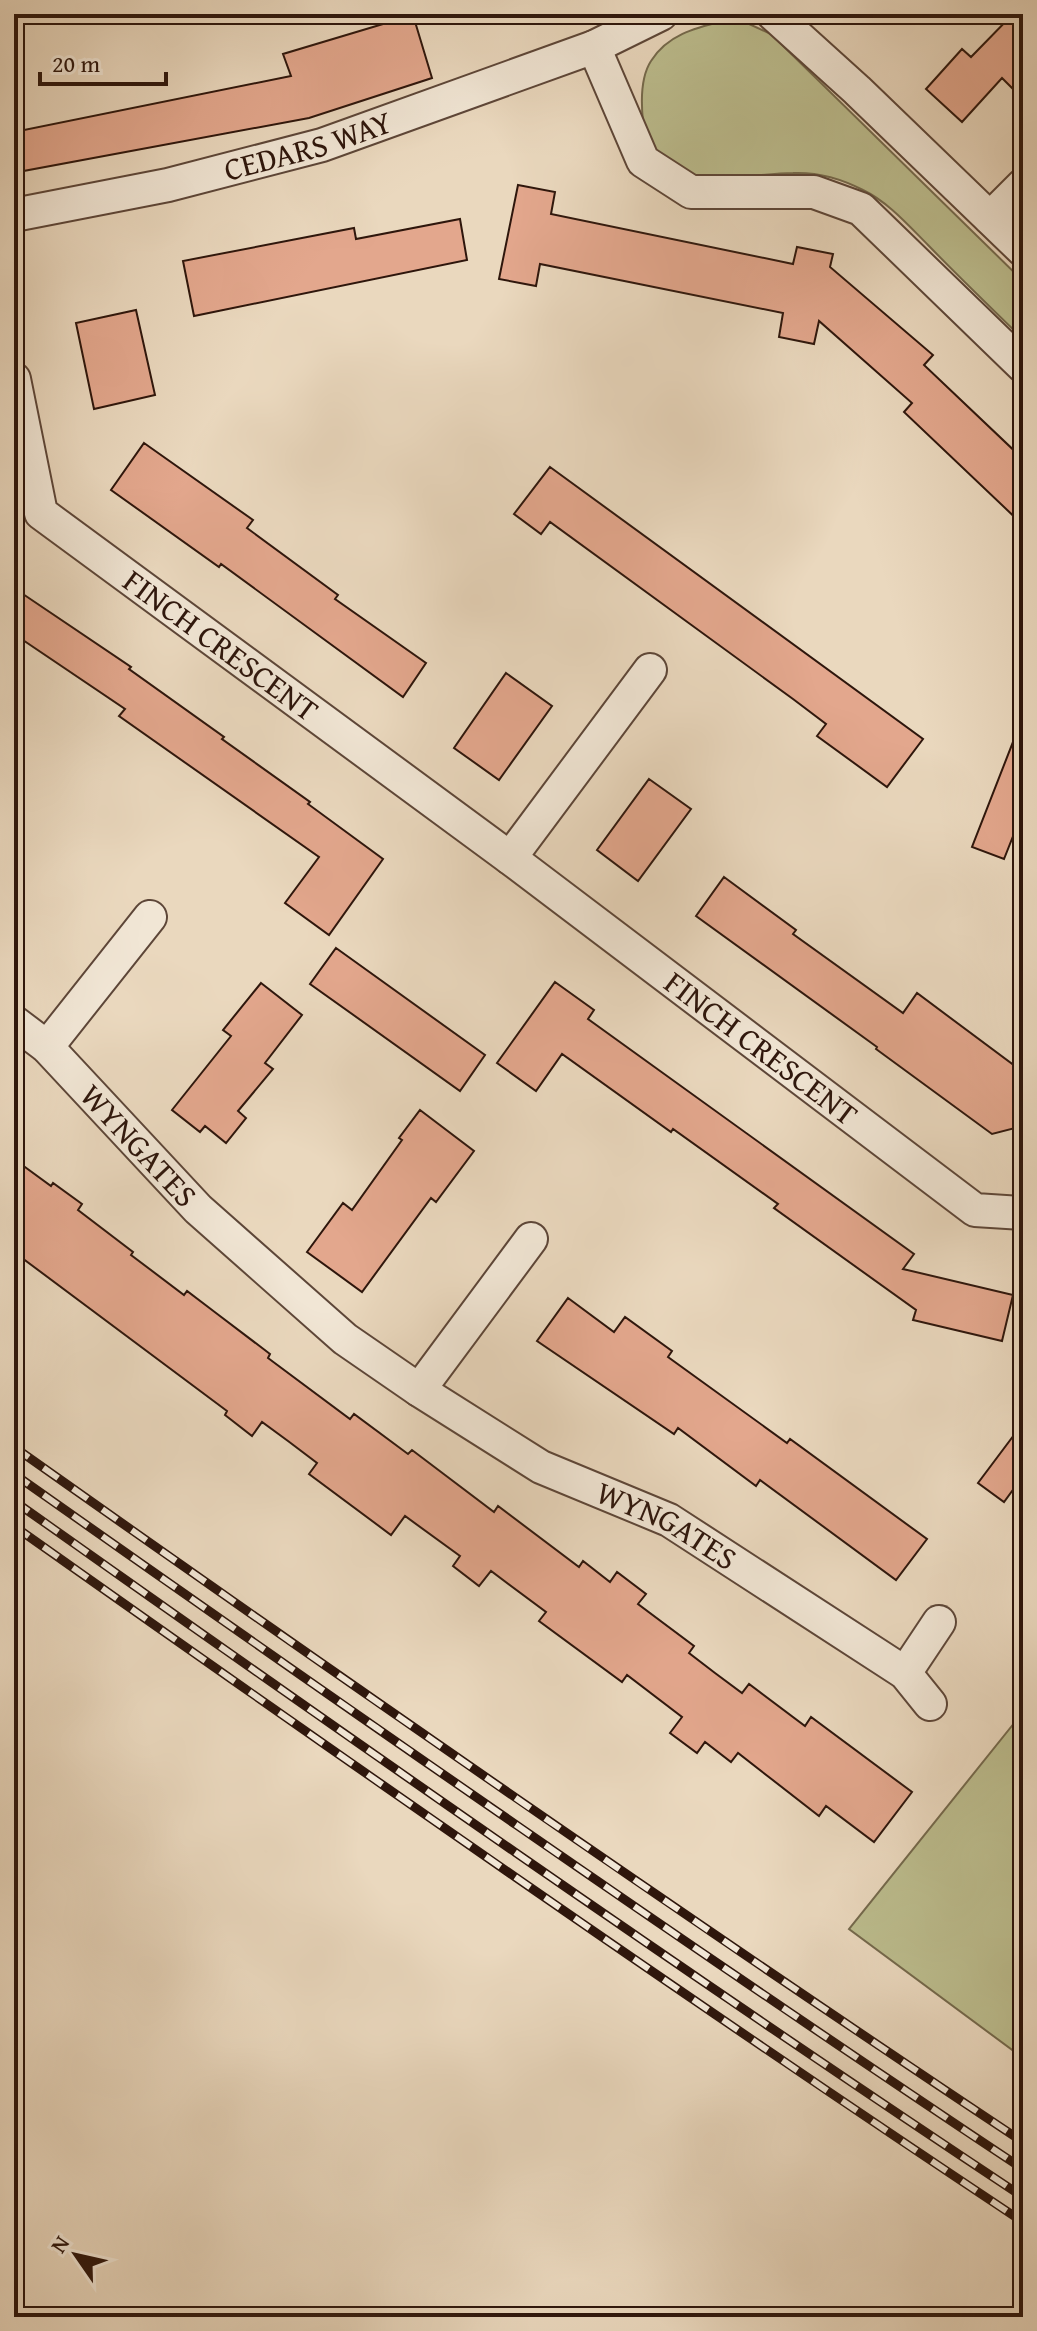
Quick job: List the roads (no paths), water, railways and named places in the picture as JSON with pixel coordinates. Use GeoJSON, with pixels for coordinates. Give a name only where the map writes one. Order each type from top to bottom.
{"type":"FeatureCollection","features":[{"type":"Feature","properties":{"kind":"street","name":"CEDARS WAY"},"geometry":{"type":"LineString","coordinates":[[14,215],[168,185],[322,145],[594,47],[661,14]]}},
{"type":"Feature","properties":{"kind":"street"},"geometry":{"type":"LineString","coordinates":[[773,14],[1023,250]]}},
{"type":"Feature","properties":{"kind":"street"},"geometry":{"type":"LineString","coordinates":[[594,47],[643,161],[691,192],[814,192],[861,209],[1023,366]]}},
{"type":"Feature","properties":{"kind":"street"},"geometry":{"type":"LineString","coordinates":[[990,218],[1023,185]]}},
{"type":"Feature","properties":{"kind":"street","name":"FINCH CRESCENT"},"geometry":{"type":"LineString","coordinates":[[14,379],[41,513],[510,858],[975,1210],[1023,1213]]}},
{"type":"Feature","properties":{"kind":"street"},"geometry":{"type":"LineString","coordinates":[[510,858],[650,670]]}},
{"type":"Feature","properties":{"kind":"street"},"geometry":{"type":"LineString","coordinates":[[47,1047],[150,917]]}},
{"type":"Feature","properties":{"kind":"street","name":"WYNGATES"},"geometry":{"type":"LineString","coordinates":[[14,1022],[47,1047],[198,1209],[345,1339],[541,1467],[669,1520],[905,1673],[930,1704]]}},
{"type":"Feature","properties":{"kind":"street"},"geometry":{"type":"LineString","coordinates":[[419,1390],[531,1239]]}},
{"type":"Feature","properties":{"kind":"street"},"geometry":{"type":"LineString","coordinates":[[905,1673],[939,1622]]}},
{"type":"Feature","properties":{"kind":"railway"},"geometry":{"type":"LineString","coordinates":[[14,1447],[516,1798],[1023,2142]]}},
{"type":"Feature","properties":{"kind":"railway"},"geometry":{"type":"LineString","coordinates":[[14,1474],[516,1825],[1023,2169]]}},
{"type":"Feature","properties":{"kind":"railway"},"geometry":{"type":"LineString","coordinates":[[14,1501],[516,1853],[1023,2197]]}},
{"type":"Feature","properties":{"kind":"railway"},"geometry":{"type":"LineString","coordinates":[[14,1526],[516,1878],[1023,2222]]}}]}
